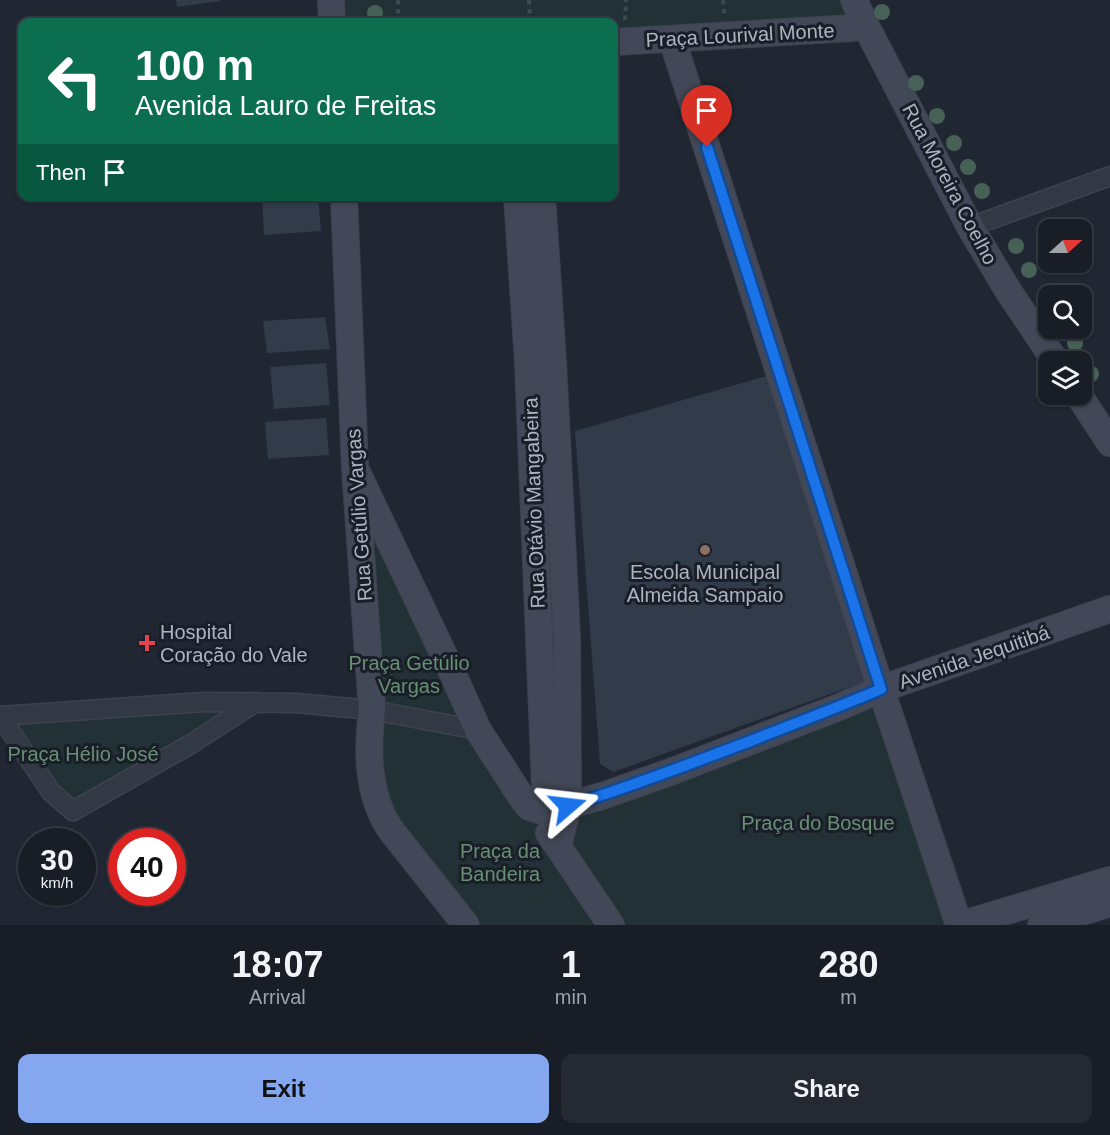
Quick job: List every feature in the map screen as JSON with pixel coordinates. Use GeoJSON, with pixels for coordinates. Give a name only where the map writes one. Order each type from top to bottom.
{"type":"FeatureCollection","features":[{"type":"Feature","properties":{"kind":"street"},"geometry":{"type":"LineString","coordinates":[[331,0],[332,18]]}},
{"type":"Feature","properties":{"kind":"street","name":"Rua Moreira Coelho"},"geometry":{"type":"LineString","coordinates":[[854,0],[970,227],[1009,292],[1049,351]]}},
{"type":"Feature","properties":{"kind":"street","name":"Praça Lourival Monte"},"geometry":{"type":"LineString","coordinates":[[618,42],[866,26]]}},
{"type":"Feature","properties":{"kind":"street"},"geometry":{"type":"LineString","coordinates":[[672,39],[959,925],[1102,894]]}},
{"type":"Feature","properties":{"kind":"street"},"geometry":{"type":"LineString","coordinates":[[970,227],[1110,176]]}},
{"type":"Feature","properties":{"kind":"street","name":"Rua Getúlio Vargas"},"geometry":{"type":"LineString","coordinates":[[344,201],[355,468],[372,710],[369,749],[375,797],[390,829],[466,925]]}},
{"type":"Feature","properties":{"kind":"street","name":"Rua Otávio Mangabeira"},"geometry":{"type":"LineString","coordinates":[[530,204],[540,363],[567,638],[548,808]]}},
{"type":"Feature","properties":{"kind":"street"},"geometry":{"type":"LineString","coordinates":[[1085,405],[1110,443]]}},
{"type":"Feature","properties":{"kind":"street"},"geometry":{"type":"LineString","coordinates":[[355,468],[478,730],[506,774],[548,808],[558,846],[611,925]]}},
{"type":"Feature","properties":{"kind":"street","name":"Avenida Jequitibá"},"geometry":{"type":"LineString","coordinates":[[548,808],[605,795],[673,771],[881,689],[1110,609]]}},
{"type":"Feature","properties":{"kind":"street"},"geometry":{"type":"LineString","coordinates":[[256,702],[191,744],[73,811],[51,792],[0,716],[203,702],[256,702],[296,703],[372,710],[478,730]]}},
{"type":"Feature","properties":{"kind":"street"},"geometry":{"type":"LineString","coordinates":[[548,808],[558,846]]}},
{"type":"Feature","properties":{"kind":"street"},"geometry":{"type":"LineString","coordinates":[[1041,925],[1102,894]]}},
{"type":"Feature","properties":{"kind":"path"},"geometry":{"type":"LineString","coordinates":[[398,0],[398,18]]}},
{"type":"Feature","properties":{"kind":"path"},"geometry":{"type":"LineString","coordinates":[[529,0],[530,18]]}},
{"type":"Feature","properties":{"kind":"green space"},"geometry":{"type":"Polygon","coordinates":[[[333,0],[850,0],[863,25],[783,19],[618,28],[618,18],[335,18],[333,0]]]}},
{"type":"Feature","properties":{"kind":"green space"},"geometry":{"type":"Polygon","coordinates":[[[370,502],[529,807],[881,689],[960,925],[469,925],[380,806],[370,502]]]}},
{"type":"Feature","properties":{"kind":"green space","name":"Praça Hélio José"},"geometry":{"type":"Polygon","coordinates":[[[250,702],[73,809],[3,721],[250,702]]]}},
{"type":"Feature","properties":{"kind":"building"},"geometry":{"type":"Polygon","coordinates":[[[176,0],[220,0],[220,1],[177,7],[176,0]]]}},
{"type":"Feature","properties":{"kind":"building"},"geometry":{"type":"Polygon","coordinates":[[[262,201],[318,201],[321,231],[264,235],[262,201]]]}},
{"type":"Feature","properties":{"kind":"building"},"geometry":{"type":"Polygon","coordinates":[[[325,317],[330,349],[267,353],[263,321],[325,317]]]}},
{"type":"Feature","properties":{"kind":"building"},"geometry":{"type":"Polygon","coordinates":[[[326,363],[330,405],[274,409],[270,367],[326,363]]]}},
{"type":"Feature","properties":{"kind":"building","name":"Escola Municipal Almeida Sampaio"},"geometry":{"type":"Polygon","coordinates":[[[767,376],[868,669],[864,682],[613,772],[600,764],[575,431],[767,376]]]}},
{"type":"Feature","properties":{"kind":"building"},"geometry":{"type":"Polygon","coordinates":[[[326,418],[329,455],[268,459],[265,422],[326,418]]]}},
{"type":"Feature","properties":{"kind":"place","name":"Escola Municipal Almeida Sampaio"},"geometry":{"type":"Point","coordinates":[705,550]}},
{"type":"Feature","properties":{"kind":"place","name":"Hospital Coração do Vale"},"geometry":{"type":"Point","coordinates":[147,643]}},
{"type":"Feature","properties":{"kind":"route"},"geometry":{"type":"LineString","coordinates":[[568,806],[673,771],[881,689],[707,147]]}},
{"type":"Feature","properties":{"kind":"park label","name":"Praça Getúlio Vargas"},"geometry":{"type":"Point","coordinates":[409,674]}},
{"type":"Feature","properties":{"kind":"park label","name":"Praça do Bosque"},"geometry":{"type":"Point","coordinates":[818,823]}},
{"type":"Feature","properties":{"kind":"park label","name":"Praça da Bandeira"},"geometry":{"type":"Point","coordinates":[500,862]}}]}
